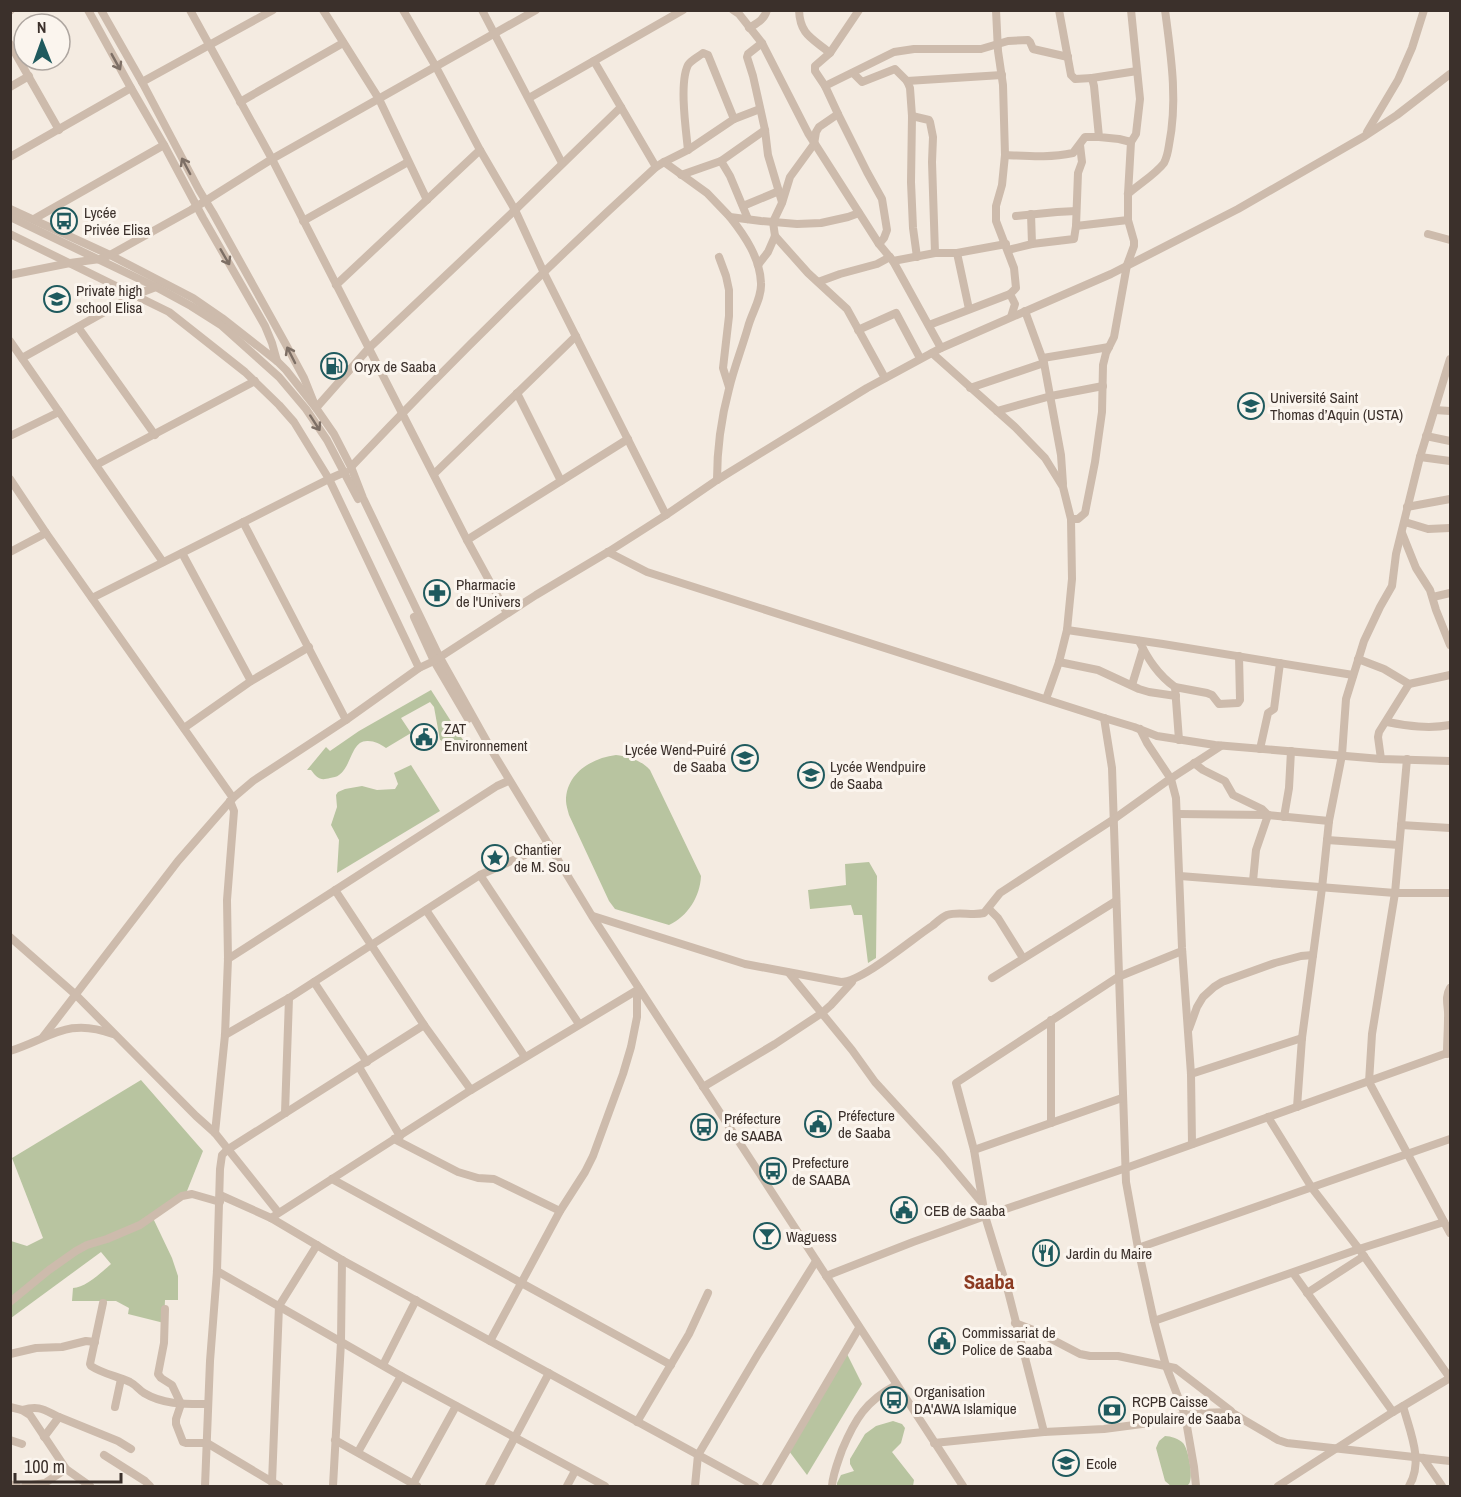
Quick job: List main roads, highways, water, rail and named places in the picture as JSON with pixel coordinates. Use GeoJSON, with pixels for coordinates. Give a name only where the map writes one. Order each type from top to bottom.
{"type":"FeatureCollection","features":[{"type":"Feature","properties":{"kind":"place","name":"Lycée Privée Elisa"},"geometry":{"type":"Point","coordinates":[64,221]}},
{"type":"Feature","properties":{"kind":"place","name":"Private high school Elisa"},"geometry":{"type":"Point","coordinates":[57,299]}},
{"type":"Feature","properties":{"kind":"place","name":"Oryx de Saaba"},"geometry":{"type":"Point","coordinates":[334,366]}},
{"type":"Feature","properties":{"kind":"place","name":"Université Saint Thomas d’Aquin (USTA)"},"geometry":{"type":"Point","coordinates":[1251,406]}},
{"type":"Feature","properties":{"kind":"place","name":"Pharmacie de l'Univers"},"geometry":{"type":"Point","coordinates":[437,593]}},
{"type":"Feature","properties":{"kind":"place","name":"ZAT Environnement"},"geometry":{"type":"Point","coordinates":[424,737]}},
{"type":"Feature","properties":{"kind":"place","name":"Lycée Wend-Puiré de Saaba"},"geometry":{"type":"Point","coordinates":[745,758]}},
{"type":"Feature","properties":{"kind":"place","name":"Lycée Wendpuire de Saaba"},"geometry":{"type":"Point","coordinates":[811,775]}},
{"type":"Feature","properties":{"kind":"place","name":"Chantier de M. Sou"},"geometry":{"type":"Point","coordinates":[495,858]}},
{"type":"Feature","properties":{"kind":"place","name":"Préfecture de Saaba"},"geometry":{"type":"Point","coordinates":[818,1124]}},
{"type":"Feature","properties":{"kind":"place","name":"Préfecture de SAABA"},"geometry":{"type":"Point","coordinates":[704,1127]}},
{"type":"Feature","properties":{"kind":"place","name":"Prefecture de SAABA"},"geometry":{"type":"Point","coordinates":[773,1171]}},
{"type":"Feature","properties":{"kind":"place","name":"CEB de Saaba"},"geometry":{"type":"Point","coordinates":[904,1210]}},
{"type":"Feature","properties":{"kind":"place","name":"Waguess"},"geometry":{"type":"Point","coordinates":[767,1236]}},
{"type":"Feature","properties":{"kind":"place","name":"Jardin du Maire"},"geometry":{"type":"Point","coordinates":[1046,1253]}},
{"type":"Feature","properties":{"kind":"place","name":"Commissariat de Police de Saaba"},"geometry":{"type":"Point","coordinates":[942,1341]}},
{"type":"Feature","properties":{"kind":"place","name":"Organisation DA'AWA Islamique"},"geometry":{"type":"Point","coordinates":[894,1400]}},
{"type":"Feature","properties":{"kind":"place","name":"RCPB Caisse Populaire de Saaba"},"geometry":{"type":"Point","coordinates":[1112,1410]}},
{"type":"Feature","properties":{"kind":"place","name":"Ecole"},"geometry":{"type":"Point","coordinates":[1066,1463]}},
{"type":"Feature","properties":{"kind":"district","name":"Saaba"},"geometry":{"type":"Point","coordinates":[989,1281]}}]}
